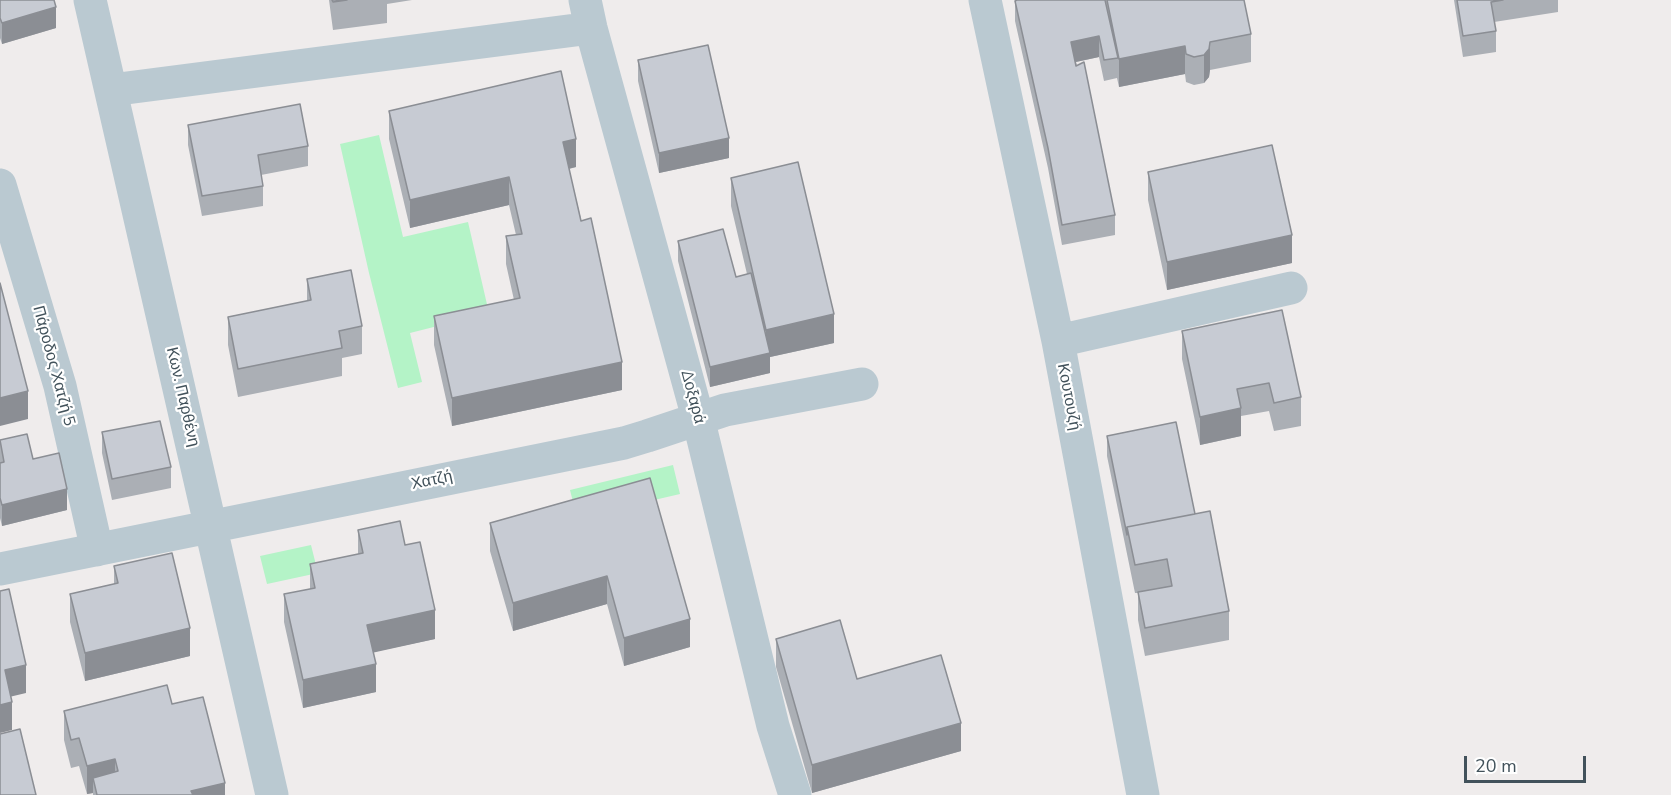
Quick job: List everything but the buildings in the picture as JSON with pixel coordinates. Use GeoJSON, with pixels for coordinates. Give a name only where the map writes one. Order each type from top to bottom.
{"type":"FeatureCollection","features":[{"type":"Feature","properties":{"kind":"street","name":"Κων. Παρθένη"},"geometry":{"type":"LineString","coordinates":[[90,0],[272,795]]}},
{"type":"Feature","properties":{"kind":"street","name":"Κουτουζή"},"geometry":{"type":"LineString","coordinates":[[985,0],[1058,341],[1143,795]]}},
{"type":"Feature","properties":{"kind":"street"},"geometry":{"type":"LineString","coordinates":[[111,90],[588,14]]}},
{"type":"Feature","properties":{"kind":"street","name":"Δοξαρά"},"geometry":{"type":"LineString","coordinates":[[588,14],[698,418],[773,726],[795,795]]}},
{"type":"Feature","properties":{"kind":"street","name":"Πάροδος Χατζή 5"},"geometry":{"type":"LineString","coordinates":[[0,185],[60,386],[97,550]]}},
{"type":"Feature","properties":{"kind":"street"},"geometry":{"type":"LineString","coordinates":[[1058,341],[1292,288]]}},
{"type":"Feature","properties":{"kind":"street","name":"Χατζή"},"geometry":{"type":"LineString","coordinates":[[0,569],[212,528],[624,442],[725,410],[862,384]]}},
{"type":"Feature","properties":{"kind":"green space"},"geometry":{"type":"Polygon","coordinates":[[[379,135],[403,237],[468,222],[489,313],[410,333],[422,382],[398,388],[340,144],[379,135]]]}},
{"type":"Feature","properties":{"kind":"green space"},"geometry":{"type":"Polygon","coordinates":[[[673,465],[680,494],[577,518],[570,490],[673,465]]]}},
{"type":"Feature","properties":{"kind":"green space"},"geometry":{"type":"Polygon","coordinates":[[[311,545],[318,573],[267,584],[260,556],[311,545]]]}}]}
